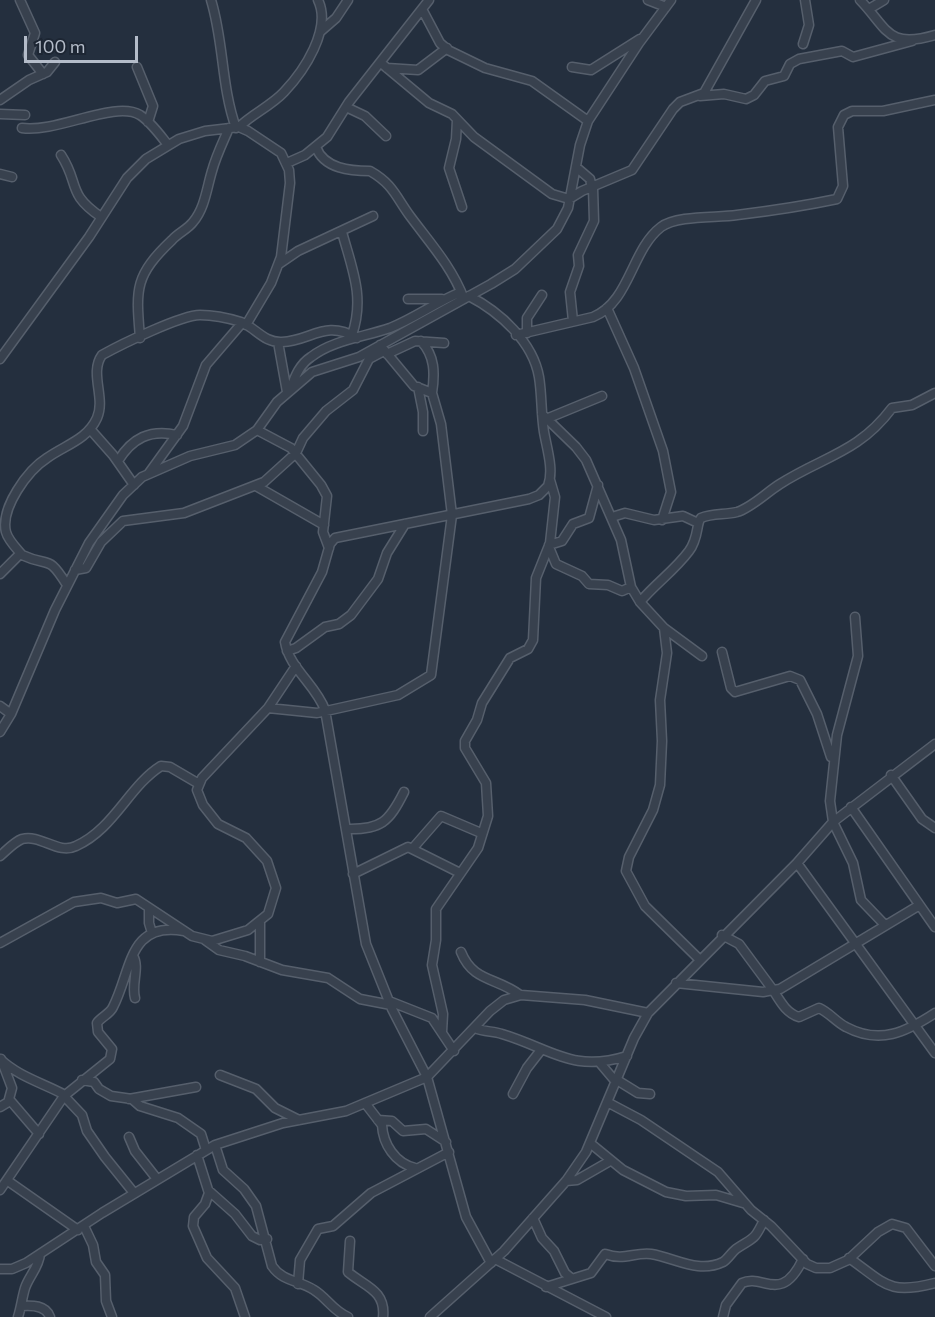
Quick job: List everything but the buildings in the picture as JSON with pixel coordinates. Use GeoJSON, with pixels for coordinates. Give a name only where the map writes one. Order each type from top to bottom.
{"type":"FeatureCollection","features":[{"type":"Feature","properties":{"kind":"street"},"geometry":{"type":"LineString","coordinates":[[20,0],[35,33],[28,55],[43,74]]}},
{"type":"Feature","properties":{"kind":"street"},"geometry":{"type":"LineString","coordinates":[[210,0],[220,38],[225,84],[235,128]]}},
{"type":"Feature","properties":{"kind":"street"},"geometry":{"type":"LineString","coordinates":[[140,338],[136,304],[138,286],[148,266],[159,252],[193,223],[206,196],[214,164],[235,128],[283,93],[306,62],[321,31],[324,12],[318,0]]}},
{"type":"Feature","properties":{"kind":"street"},"geometry":{"type":"LineString","coordinates":[[321,31],[336,18],[348,0]]}},
{"type":"Feature","properties":{"kind":"street"},"geometry":{"type":"LineString","coordinates":[[287,163],[316,147],[336,125],[346,107],[384,66],[429,0]]}},
{"type":"Feature","properties":{"kind":"street"},"geometry":{"type":"LineString","coordinates":[[75,570],[86,568],[105,537],[123,521],[152,515],[183,513],[256,486],[278,471],[296,453],[321,416],[355,387],[359,374],[369,359],[465,296],[508,273],[551,235],[561,223],[569,200],[588,121],[643,37],[669,4],[648,0]]}},
{"type":"Feature","properties":{"kind":"street"},"geometry":{"type":"LineString","coordinates":[[700,96],[756,0]]}},
{"type":"Feature","properties":{"kind":"street"},"geometry":{"type":"LineString","coordinates":[[803,44],[808,25],[805,0]]}},
{"type":"Feature","properties":{"kind":"street"},"geometry":{"type":"LineString","coordinates":[[860,0],[886,32],[912,41]]}},
{"type":"Feature","properties":{"kind":"street"},"geometry":{"type":"LineString","coordinates":[[868,9],[884,0]]}},
{"type":"Feature","properties":{"kind":"street"},"geometry":{"type":"LineString","coordinates":[[422,9],[438,39],[447,48],[485,68],[532,81],[588,121]]}},
{"type":"Feature","properties":{"kind":"street"},"geometry":{"type":"LineString","coordinates":[[384,66],[429,103],[457,120],[474,137],[552,194],[569,200],[632,170],[673,109],[685,100],[724,94],[746,99],[754,95],[765,81],[784,76],[790,64],[799,59],[842,51],[853,57],[935,35]]}},
{"type":"Feature","properties":{"kind":"street"},"geometry":{"type":"LineString","coordinates":[[572,67],[591,70],[622,48],[643,37]]}},
{"type":"Feature","properties":{"kind":"street"},"geometry":{"type":"LineString","coordinates":[[384,66],[418,70],[447,48]]}},
{"type":"Feature","properties":{"kind":"street"},"geometry":{"type":"LineString","coordinates":[[0,100],[29,80],[43,74],[56,62]]}},
{"type":"Feature","properties":{"kind":"street"},"geometry":{"type":"LineString","coordinates":[[137,67],[153,106],[148,122]]}},
{"type":"Feature","properties":{"kind":"street"},"geometry":{"type":"LineString","coordinates":[[516,335],[598,315],[620,292],[647,241],[667,223],[837,199],[843,186],[838,128],[844,115],[852,111],[883,111],[935,100]]}},
{"type":"Feature","properties":{"kind":"street"},"geometry":{"type":"LineString","coordinates":[[346,107],[365,117],[386,135]]}},
{"type":"Feature","properties":{"kind":"street"},"geometry":{"type":"LineString","coordinates":[[22,128],[46,129],[121,110],[134,112],[148,122],[168,145]]}},
{"type":"Feature","properties":{"kind":"street"},"geometry":{"type":"LineString","coordinates":[[0,114],[25,115]]}},
{"type":"Feature","properties":{"kind":"street"},"geometry":{"type":"LineString","coordinates":[[457,120],[456,139],[449,168],[462,207]]}},
{"type":"Feature","properties":{"kind":"street"},"geometry":{"type":"LineString","coordinates":[[0,359],[4,347],[101,217],[127,178],[146,159],[179,139],[205,131],[235,128],[264,139],[281,153],[287,163],[291,183],[279,264],[244,324],[206,365],[177,435],[148,474]]}},
{"type":"Feature","properties":{"kind":"street"},"geometry":{"type":"LineString","coordinates":[[316,147],[321,156],[333,165],[352,172],[370,171],[387,183],[453,274],[465,296]]}},
{"type":"Feature","properties":{"kind":"street"},"geometry":{"type":"LineString","coordinates":[[61,155],[77,196],[101,217]]}},
{"type":"Feature","properties":{"kind":"street"},"geometry":{"type":"LineString","coordinates":[[573,321],[570,292],[579,266],[578,255],[594,221],[590,179],[576,167]]}},
{"type":"Feature","properties":{"kind":"street"},"geometry":{"type":"LineString","coordinates":[[0,174],[12,177]]}},
{"type":"Feature","properties":{"kind":"street"},"geometry":{"type":"LineString","coordinates":[[279,264],[298,251],[373,216]]}},
{"type":"Feature","properties":{"kind":"street"},"geometry":{"type":"LineString","coordinates":[[342,232],[359,286],[354,336]]}},
{"type":"Feature","properties":{"kind":"street"},"geometry":{"type":"LineString","coordinates":[[527,333],[527,318],[542,295]]}},
{"type":"Feature","properties":{"kind":"street"},"geometry":{"type":"LineString","coordinates":[[408,299],[465,296],[495,311],[527,347],[536,366],[550,480],[555,497],[549,546],[536,578],[532,644],[528,649],[510,658],[482,703],[475,724],[465,741],[465,748],[486,783],[488,816],[478,848],[437,906],[436,940],[432,965],[443,1014],[442,1032]]}},
{"type":"Feature","properties":{"kind":"street"},"geometry":{"type":"LineString","coordinates":[[0,732],[11,714],[75,570],[96,532],[134,485],[148,474],[190,456],[235,445],[257,430],[289,390],[300,367],[311,356],[354,336],[393,326],[442,299]]}},
{"type":"Feature","properties":{"kind":"street"},"geometry":{"type":"LineString","coordinates":[[607,308],[634,368],[663,451],[671,492],[662,520]]}},
{"type":"Feature","properties":{"kind":"street"},"geometry":{"type":"LineString","coordinates":[[67,585],[54,566],[20,554],[8,538],[5,528],[12,502],[26,475],[47,458],[77,441],[90,429],[100,407],[98,361],[108,352],[198,315],[244,324],[266,339],[278,342],[329,330],[354,336]]}},
{"type":"Feature","properties":{"kind":"street"},"geometry":{"type":"LineString","coordinates":[[289,390],[312,372],[358,357],[421,341],[444,343]]}},
{"type":"Feature","properties":{"kind":"street"},"geometry":{"type":"LineString","coordinates":[[268,708],[312,714],[398,695],[431,675],[452,515],[441,424],[432,393],[432,359],[430,351],[421,341]]}},
{"type":"Feature","properties":{"kind":"street"},"geometry":{"type":"LineString","coordinates":[[278,342],[289,390]]}},
{"type":"Feature","properties":{"kind":"street"},"geometry":{"type":"LineString","coordinates":[[384,350],[401,373],[418,387],[432,393]]}},
{"type":"Feature","properties":{"kind":"street"},"geometry":{"type":"LineString","coordinates":[[418,387],[423,412],[423,431]]}},
{"type":"Feature","properties":{"kind":"street"},"geometry":{"type":"LineString","coordinates":[[698,523],[707,515],[743,509],[782,483],[836,453],[849,450],[868,436],[892,408],[912,405],[935,393]]}},
{"type":"Feature","properties":{"kind":"street"},"geometry":{"type":"LineString","coordinates":[[544,417],[602,396]]}},
{"type":"Feature","properties":{"kind":"street"},"geometry":{"type":"LineString","coordinates":[[544,417],[581,453],[598,484],[624,550],[631,587],[640,602],[664,628],[702,656]]}},
{"type":"Feature","properties":{"kind":"street"},"geometry":{"type":"LineString","coordinates":[[90,429],[118,461],[134,485]]}},
{"type":"Feature","properties":{"kind":"street"},"geometry":{"type":"LineString","coordinates":[[257,430],[296,453],[321,485],[327,496],[324,525],[329,548]]}},
{"type":"Feature","properties":{"kind":"street"},"geometry":{"type":"LineString","coordinates":[[118,461],[136,439],[158,433],[177,435]]}},
{"type":"Feature","properties":{"kind":"street"},"geometry":{"type":"LineString","coordinates":[[550,480],[544,491],[529,499],[338,537],[329,548],[322,572],[288,632],[285,642],[287,651],[309,681],[325,711],[366,944],[390,1003],[427,1077],[466,1217],[493,1261],[606,1317]]}},
{"type":"Feature","properties":{"kind":"street"},"geometry":{"type":"LineString","coordinates":[[549,546],[562,541],[573,524],[589,518],[598,484]]}},
{"type":"Feature","properties":{"kind":"street"},"geometry":{"type":"LineString","coordinates":[[256,486],[324,525]]}},
{"type":"Feature","properties":{"kind":"street"},"geometry":{"type":"LineString","coordinates":[[612,517],[628,513],[647,519],[662,520],[683,516],[698,523]]}},
{"type":"Feature","properties":{"kind":"street"},"geometry":{"type":"LineString","coordinates":[[640,602],[690,551],[699,532],[698,523]]}},
{"type":"Feature","properties":{"kind":"street"},"geometry":{"type":"LineString","coordinates":[[287,651],[296,648],[325,627],[339,624],[351,615],[378,579],[387,553],[405,524]]}},
{"type":"Feature","properties":{"kind":"street"},"geometry":{"type":"LineString","coordinates":[[549,546],[556,564],[582,576],[589,584],[608,585],[622,591],[631,587]]}},
{"type":"Feature","properties":{"kind":"street"},"geometry":{"type":"LineString","coordinates":[[0,574],[20,554]]}},
{"type":"Feature","properties":{"kind":"street"},"geometry":{"type":"LineString","coordinates":[[855,617],[858,656],[832,760],[833,822],[853,862],[861,900],[885,925]]}},
{"type":"Feature","properties":{"kind":"street"},"geometry":{"type":"LineString","coordinates":[[664,628],[667,653],[660,700],[662,741],[660,785],[653,810],[629,857],[627,871],[645,906],[699,959]]}},
{"type":"Feature","properties":{"kind":"street"},"geometry":{"type":"LineString","coordinates":[[722,652],[731,688],[735,692],[790,676],[800,680],[817,714],[832,760]]}},
{"type":"Feature","properties":{"kind":"street"},"geometry":{"type":"LineString","coordinates":[[203,939],[223,940],[260,923],[268,914],[275,899],[275,879],[267,861],[246,838],[223,828],[210,815],[199,797],[199,784],[268,708],[296,666]]}},
{"type":"Feature","properties":{"kind":"street"},"geometry":{"type":"LineString","coordinates":[[0,706],[11,714]]}},
{"type":"Feature","properties":{"kind":"street"},"geometry":{"type":"LineString","coordinates":[[430,1317],[493,1261],[566,1180],[590,1143],[648,1013],[699,959],[797,863],[833,822],[891,775],[935,744]]}},
{"type":"Feature","properties":{"kind":"street"},"geometry":{"type":"LineString","coordinates":[[0,856],[25,839],[39,840],[60,848],[75,847],[110,821],[161,766],[170,767],[199,784]]}},
{"type":"Feature","properties":{"kind":"street"},"geometry":{"type":"LineString","coordinates":[[891,775],[922,819],[935,828]]}},
{"type":"Feature","properties":{"kind":"street"},"geometry":{"type":"LineString","coordinates":[[346,829],[380,826],[390,817],[404,792]]}},
{"type":"Feature","properties":{"kind":"street"},"geometry":{"type":"LineString","coordinates":[[851,807],[901,876],[918,906],[935,927]]}},
{"type":"Feature","properties":{"kind":"street"},"geometry":{"type":"LineString","coordinates":[[413,848],[441,816],[481,833]]}},
{"type":"Feature","properties":{"kind":"street"},"geometry":{"type":"LineString","coordinates":[[353,874],[403,848],[413,848],[460,873]]}},
{"type":"Feature","properties":{"kind":"street"},"geometry":{"type":"LineString","coordinates":[[797,863],[935,1053]]}},
{"type":"Feature","properties":{"kind":"street"},"geometry":{"type":"LineString","coordinates":[[0,943],[74,902],[101,898],[117,903],[132,898],[219,950],[282,970],[328,978],[360,999],[390,1003],[432,1018],[454,1051]]}},
{"type":"Feature","properties":{"kind":"street"},"geometry":{"type":"LineString","coordinates":[[676,983],[763,992],[780,990],[918,906]]}},
{"type":"Feature","properties":{"kind":"street"},"geometry":{"type":"LineString","coordinates":[[149,908],[152,933]]}},
{"type":"Feature","properties":{"kind":"street"},"geometry":{"type":"LineString","coordinates":[[260,923],[260,962]]}},
{"type":"Feature","properties":{"kind":"street"},"geometry":{"type":"LineString","coordinates":[[0,1190],[65,1095],[110,1059],[112,1054],[110,1045],[98,1032],[97,1023],[113,1006],[133,956],[143,938],[152,933],[170,930],[186,931]]}},
{"type":"Feature","properties":{"kind":"street"},"geometry":{"type":"LineString","coordinates":[[722,936],[739,944],[784,1007],[794,1016],[799,1017],[819,1008],[847,1028],[870,1037],[915,1027],[935,1013]]}},
{"type":"Feature","properties":{"kind":"street"},"geometry":{"type":"LineString","coordinates":[[461,952],[473,972],[492,979],[520,995]]}},
{"type":"Feature","properties":{"kind":"street"},"geometry":{"type":"LineString","coordinates":[[133,956],[137,964],[133,989],[135,998]]}},
{"type":"Feature","properties":{"kind":"street"},"geometry":{"type":"LineString","coordinates":[[0,1269],[12,1269],[40,1254],[134,1193],[211,1148],[256,1130],[338,1113],[427,1077],[500,1002],[520,995],[585,1000],[648,1013]]}},
{"type":"Feature","properties":{"kind":"street"},"geometry":{"type":"LineString","coordinates":[[475,1028],[501,1033],[541,1050],[584,1063],[600,1063],[627,1056]]}},
{"type":"Feature","properties":{"kind":"street"},"geometry":{"type":"LineString","coordinates":[[513,1094],[527,1068],[541,1050]]}},
{"type":"Feature","properties":{"kind":"street"},"geometry":{"type":"LineString","coordinates":[[0,1059],[29,1080],[36,1080],[65,1095],[82,1115],[87,1131],[105,1157],[134,1193]]}},
{"type":"Feature","properties":{"kind":"street"},"geometry":{"type":"LineString","coordinates":[[0,1059],[12,1088],[9,1094],[10,1101],[39,1134]]}},
{"type":"Feature","properties":{"kind":"street"},"geometry":{"type":"LineString","coordinates":[[600,1063],[617,1081],[638,1094],[650,1094]]}},
{"type":"Feature","properties":{"kind":"street"},"geometry":{"type":"LineString","coordinates":[[219,1075],[256,1089],[274,1108],[299,1120]]}},
{"type":"Feature","properties":{"kind":"street"},"geometry":{"type":"LineString","coordinates":[[82,1080],[93,1082],[99,1089],[111,1096],[129,1099],[140,1106],[178,1118],[201,1134],[223,1170],[244,1189],[256,1206],[267,1239],[272,1266],[277,1272],[298,1284],[316,1290],[333,1308],[348,1317]]}},
{"type":"Feature","properties":{"kind":"street"},"geometry":{"type":"LineString","coordinates":[[129,1099],[135,1096],[196,1087]]}},
{"type":"Feature","properties":{"kind":"street"},"geometry":{"type":"LineString","coordinates":[[0,1107],[10,1101]]}},
{"type":"Feature","properties":{"kind":"street"},"geometry":{"type":"LineString","coordinates":[[607,1102],[636,1117],[711,1167],[728,1181],[743,1203],[764,1220],[807,1264],[823,1269],[849,1258],[878,1232],[892,1224],[906,1228],[934,1263]]}},
{"type":"Feature","properties":{"kind":"street"},"geometry":{"type":"LineString","coordinates":[[365,1103],[383,1128],[381,1134],[394,1155],[403,1165],[415,1168]]}},
{"type":"Feature","properties":{"kind":"street"},"geometry":{"type":"LineString","coordinates":[[378,1120],[392,1121],[403,1131],[426,1129],[446,1142]]}},
{"type":"Feature","properties":{"kind":"street"},"geometry":{"type":"LineString","coordinates":[[129,1137],[135,1151],[157,1179]]}},
{"type":"Feature","properties":{"kind":"street"},"geometry":{"type":"LineString","coordinates":[[590,1143],[610,1161],[666,1192],[686,1196],[716,1195],[743,1203]]}},
{"type":"Feature","properties":{"kind":"street"},"geometry":{"type":"LineString","coordinates":[[298,1284],[300,1260],[318,1229],[333,1226],[357,1203],[415,1168],[449,1152]]}},
{"type":"Feature","properties":{"kind":"street"},"geometry":{"type":"LineString","coordinates":[[197,1155],[208,1190],[205,1204],[194,1217],[193,1226],[207,1258],[235,1288],[245,1317]]}},
{"type":"Feature","properties":{"kind":"street"},"geometry":{"type":"LineString","coordinates":[[566,1180],[577,1180],[610,1161]]}},
{"type":"Feature","properties":{"kind":"street"},"geometry":{"type":"LineString","coordinates":[[8,1181],[81,1228],[93,1245],[95,1260],[105,1275],[109,1315]]}},
{"type":"Feature","properties":{"kind":"street"},"geometry":{"type":"LineString","coordinates":[[208,1190],[235,1214],[252,1236],[260,1240],[267,1239]]}},
{"type":"Feature","properties":{"kind":"street"},"geometry":{"type":"LineString","coordinates":[[533,1218],[542,1238],[554,1251],[565,1273],[571,1278]]}},
{"type":"Feature","properties":{"kind":"street"},"geometry":{"type":"LineString","coordinates":[[546,1287],[591,1273],[605,1254],[621,1258],[649,1254],[669,1257],[697,1267],[712,1266],[754,1239],[764,1220]]}},
{"type":"Feature","properties":{"kind":"street"},"geometry":{"type":"LineString","coordinates":[[350,1241],[348,1272],[373,1287],[382,1302],[383,1317]]}},
{"type":"Feature","properties":{"kind":"street"},"geometry":{"type":"LineString","coordinates":[[18,1317],[25,1288],[32,1269],[39,1264],[40,1254]]}},
{"type":"Feature","properties":{"kind":"street"},"geometry":{"type":"LineString","coordinates":[[849,1258],[892,1288],[916,1289],[935,1283]]}},
{"type":"Feature","properties":{"kind":"street"},"geometry":{"type":"LineString","coordinates":[[723,1317],[726,1305],[742,1282],[778,1285],[792,1276],[803,1259]]}},
{"type":"Feature","properties":{"kind":"street"},"geometry":{"type":"LineString","coordinates":[[21,1306],[43,1308],[50,1317]]}}]}
